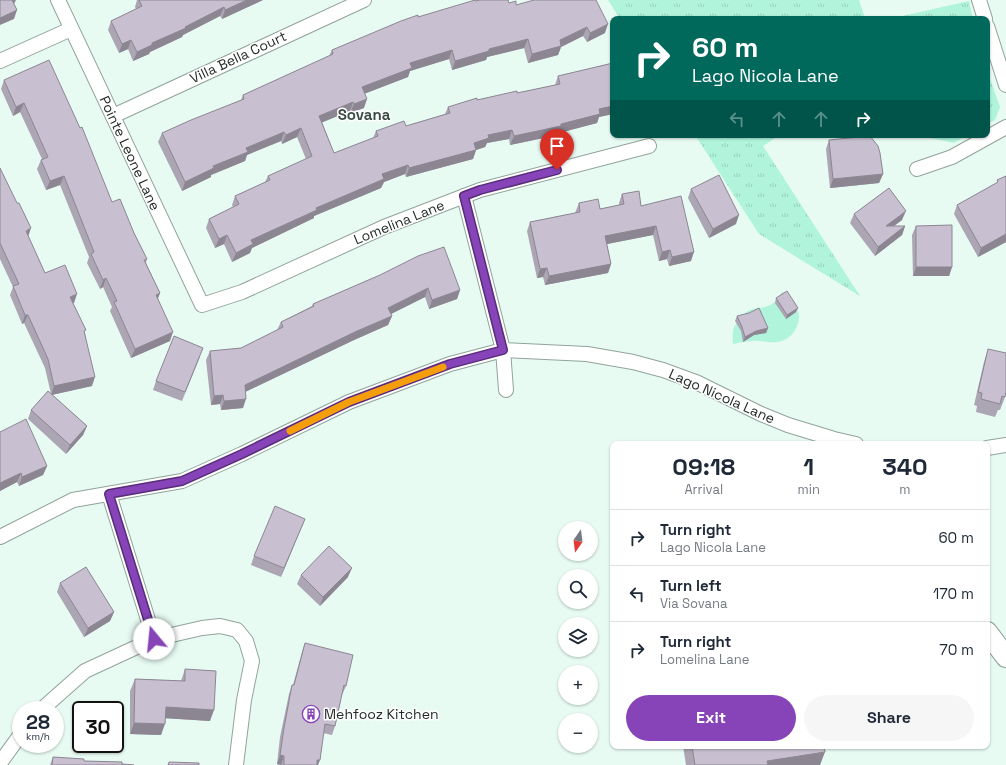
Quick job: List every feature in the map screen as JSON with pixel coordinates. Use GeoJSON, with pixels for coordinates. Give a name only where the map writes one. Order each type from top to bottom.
{"type":"FeatureCollection","features":[{"type":"Feature","properties":{"kind":"street","name":"Pointe Leone Lane"},"geometry":{"type":"LineString","coordinates":[[58,0],[202,305]]}},
{"type":"Feature","properties":{"kind":"street","name":"Villa Bella Court"},"geometry":{"type":"LineString","coordinates":[[113,116],[364,0]]}},
{"type":"Feature","properties":{"kind":"street"},"geometry":{"type":"LineString","coordinates":[[979,0],[984,16]]}},
{"type":"Feature","properties":{"kind":"street"},"geometry":{"type":"LineString","coordinates":[[0,61],[71,29]]}},
{"type":"Feature","properties":{"kind":"street"},"geometry":{"type":"LineString","coordinates":[[990,35],[1006,85]]}},
{"type":"Feature","properties":{"kind":"street"},"geometry":{"type":"LineString","coordinates":[[990,136],[1006,127]]}},
{"type":"Feature","properties":{"kind":"street"},"geometry":{"type":"LineString","coordinates":[[917,169],[952,157],[986,138]]}},
{"type":"Feature","properties":{"kind":"street","name":"Lomelina Lane"},"geometry":{"type":"LineString","coordinates":[[202,305],[242,292],[384,227],[480,190],[649,146]]}},
{"type":"Feature","properties":{"kind":"street"},"geometry":{"type":"LineString","coordinates":[[464,196],[503,350],[506,390]]}},
{"type":"Feature","properties":{"kind":"street","name":"Lago Nicola Lane"},"geometry":{"type":"LineString","coordinates":[[0,537],[73,500],[182,481],[242,454],[349,402],[450,364],[503,350],[587,354],[633,362],[663,370],[696,382],[761,414],[788,425],[840,441]]}},
{"type":"Feature","properties":{"kind":"street"},"geometry":{"type":"LineString","coordinates":[[990,447],[1006,444]]}},
{"type":"Feature","properties":{"kind":"street"},"geometry":{"type":"LineString","coordinates":[[109,494],[154,639]]}},
{"type":"Feature","properties":{"kind":"street"},"geometry":{"type":"LineString","coordinates":[[51,701],[85,671],[154,639],[202,628],[220,626],[237,630],[246,641],[252,661],[244,700],[236,765]]}},
{"type":"Feature","properties":{"kind":"street"},"geometry":{"type":"LineString","coordinates":[[990,636],[1006,657]]}},
{"type":"Feature","properties":{"kind":"street"},"geometry":{"type":"LineString","coordinates":[[0,763],[12,746]]}},
{"type":"Feature","properties":{"kind":"green space"},"geometry":{"type":"Polygon","coordinates":[[[608,0],[859,0],[864,16],[618,16],[608,0]]]}},
{"type":"Feature","properties":{"kind":"green space"},"geometry":{"type":"Polygon","coordinates":[[[969,1],[972,16],[902,16],[969,1]]]}},
{"type":"Feature","properties":{"kind":"green space"},"geometry":{"type":"Polygon","coordinates":[[[990,79],[1000,107],[995,120],[990,122],[990,79]]]}},
{"type":"Feature","properties":{"kind":"green space"},"geometry":{"type":"Polygon","coordinates":[[[697,138],[775,138],[763,146],[860,296],[759,234],[697,138]]]}},
{"type":"Feature","properties":{"kind":"green space"},"geometry":{"type":"Polygon","coordinates":[[[931,138],[963,138],[954,143],[931,138]]]}},
{"type":"Feature","properties":{"kind":"green space"},"geometry":{"type":"Polygon","coordinates":[[[782,292],[794,301],[797,308],[799,321],[793,333],[786,339],[777,342],[747,341],[733,344],[734,328],[742,316],[749,310],[772,304],[782,292]]]}},
{"type":"Feature","properties":{"kind":"building"},"geometry":{"type":"Polygon","coordinates":[[[0,0],[12,0],[17,10],[0,18],[0,0]]]}},
{"type":"Feature","properties":{"kind":"building"},"geometry":{"type":"Polygon","coordinates":[[[139,0],[247,0],[225,10],[224,7],[137,52],[131,40],[122,44],[111,21],[142,6],[139,0]]]}},
{"type":"Feature","properties":{"kind":"building"},"geometry":{"type":"Polygon","coordinates":[[[475,0],[508,0],[509,3],[516,1],[516,5],[534,0],[596,0],[608,24],[590,33],[587,27],[560,40],[561,46],[532,54],[528,39],[489,49],[489,51],[455,61],[452,50],[410,63],[412,68],[362,87],[367,99],[354,104],[353,102],[319,116],[334,153],[378,136],[376,131],[404,121],[406,126],[450,113],[448,107],[477,98],[477,100],[517,91],[517,93],[560,84],[558,76],[610,64],[610,107],[599,109],[600,114],[561,124],[561,126],[514,136],[512,130],[488,135],[489,138],[474,143],[476,150],[409,168],[408,165],[382,174],[384,179],[316,208],[317,210],[251,240],[253,244],[236,253],[227,235],[219,239],[209,219],[239,204],[235,196],[270,180],[268,176],[312,156],[301,128],[286,135],[284,132],[246,148],[248,152],[213,166],[214,168],[185,182],[162,133],[244,99],[243,95],[333,54],[332,50],[401,21],[418,15],[418,17],[475,0]]]}},
{"type":"Feature","properties":{"kind":"building"},"geometry":{"type":"Polygon","coordinates":[[[49,60],[80,128],[82,127],[112,202],[120,199],[147,259],[144,260],[160,293],[156,295],[173,332],[135,349],[114,302],[117,301],[106,278],[103,280],[91,254],[94,252],[64,176],[50,181],[41,160],[48,157],[24,103],[16,107],[4,80],[49,60]]]}},
{"type":"Feature","properties":{"kind":"building"},"geometry":{"type":"Polygon","coordinates":[[[872,138],[878,146],[883,174],[833,179],[829,140],[872,138]]]}},
{"type":"Feature","properties":{"kind":"building"},"geometry":{"type":"Polygon","coordinates":[[[0,168],[31,228],[26,231],[45,273],[65,265],[77,294],[70,297],[86,330],[84,331],[95,377],[54,386],[48,359],[28,315],[25,315],[13,286],[19,284],[0,243],[0,168]]]}},
{"type":"Feature","properties":{"kind":"building"},"geometry":{"type":"Polygon","coordinates":[[[719,175],[739,215],[713,229],[691,189],[719,175]]]}},
{"type":"Feature","properties":{"kind":"building"},"geometry":{"type":"Polygon","coordinates":[[[1006,176],[1006,234],[981,248],[957,205],[1006,176]]]}},
{"type":"Feature","properties":{"kind":"building"},"geometry":{"type":"Polygon","coordinates":[[[889,188],[906,211],[886,226],[905,226],[878,247],[854,214],[889,188]]]}},
{"type":"Feature","properties":{"kind":"building"},"geometry":{"type":"Polygon","coordinates":[[[639,191],[641,206],[681,196],[694,252],[672,257],[670,250],[662,252],[656,226],[605,236],[611,264],[549,276],[547,268],[540,269],[530,222],[580,212],[579,203],[598,199],[600,209],[624,204],[622,194],[639,191]]]}},
{"type":"Feature","properties":{"kind":"building"},"geometry":{"type":"Polygon","coordinates":[[[952,225],[952,267],[916,267],[916,226],[952,225]]]}},
{"type":"Feature","properties":{"kind":"building"},"geometry":{"type":"Polygon","coordinates":[[[444,247],[460,290],[432,300],[428,288],[388,308],[392,316],[357,331],[245,385],[246,399],[224,401],[223,395],[214,396],[210,351],[241,348],[283,327],[281,322],[314,306],[313,304],[380,275],[418,256],[444,247]]]}},
{"type":"Feature","properties":{"kind":"building"},"geometry":{"type":"Polygon","coordinates":[[[787,291],[798,308],[787,315],[776,298],[787,291]]]}},
{"type":"Feature","properties":{"kind":"building"},"geometry":{"type":"Polygon","coordinates":[[[759,308],[768,328],[756,331],[745,337],[737,316],[749,313],[759,308]]]}},
{"type":"Feature","properties":{"kind":"building"},"geometry":{"type":"Polygon","coordinates":[[[174,336],[203,348],[185,392],[156,381],[174,336]]]}},
{"type":"Feature","properties":{"kind":"building"},"geometry":{"type":"Polygon","coordinates":[[[988,349],[1006,353],[1006,391],[1005,397],[1002,396],[1000,404],[981,399],[982,393],[978,392],[988,349]]]}},
{"type":"Feature","properties":{"kind":"building"},"geometry":{"type":"Polygon","coordinates":[[[48,391],[87,426],[70,445],[31,410],[48,391]]]}},
{"type":"Feature","properties":{"kind":"building"},"geometry":{"type":"Polygon","coordinates":[[[26,419],[47,466],[22,477],[21,473],[0,483],[0,432],[26,419]]]}},
{"type":"Feature","properties":{"kind":"building"},"geometry":{"type":"Polygon","coordinates":[[[275,506],[305,519],[284,568],[254,556],[275,506]]]}},
{"type":"Feature","properties":{"kind":"building"},"geometry":{"type":"Polygon","coordinates":[[[329,546],[352,568],[323,597],[301,575],[329,546]]]}},
{"type":"Feature","properties":{"kind":"building"},"geometry":{"type":"Polygon","coordinates":[[[86,567],[114,612],[88,628],[60,583],[86,567]]]}},
{"type":"Feature","properties":{"kind":"building"},"geometry":{"type":"Polygon","coordinates":[[[305,643],[353,655],[346,686],[344,685],[335,726],[325,724],[320,760],[317,760],[317,765],[284,765],[284,756],[280,755],[284,728],[292,685],[294,685],[305,643]]]}},
{"type":"Feature","properties":{"kind":"building"},"geometry":{"type":"Polygon","coordinates":[[[185,669],[216,671],[214,710],[166,707],[165,724],[134,723],[135,679],[185,681],[185,669]]]}},
{"type":"Feature","properties":{"kind":"building"},"geometry":{"type":"Polygon","coordinates":[[[692,749],[824,749],[825,752],[767,761],[768,765],[695,765],[692,749]]]}},
{"type":"Feature","properties":{"kind":"building"},"geometry":{"type":"Polygon","coordinates":[[[53,757],[84,759],[84,761],[122,762],[122,764],[134,765],[52,765],[53,757]]]}},
{"type":"Feature","properties":{"kind":"building"},"geometry":{"type":"Polygon","coordinates":[[[169,762],[199,763],[199,765],[168,765],[169,762]]]}},
{"type":"Feature","properties":{"kind":"slow traffic"},"geometry":{"type":"LineString","coordinates":[[290,431],[349,402],[443,367]]}},
{"type":"Feature","properties":{"kind":"place","name":"Mehfooz Kitchen"},"geometry":{"type":"Point","coordinates":[311,714]}},
{"type":"Feature","properties":{"kind":"district","name":"Sovana"},"geometry":{"type":"Point","coordinates":[364,114]}},
{"type":"Feature","properties":{"kind":"route"},"geometry":{"type":"LineString","coordinates":[[154,639],[109,494],[182,481],[242,454],[349,402],[450,364],[503,350],[464,196],[480,190],[557,170]]}}]}
